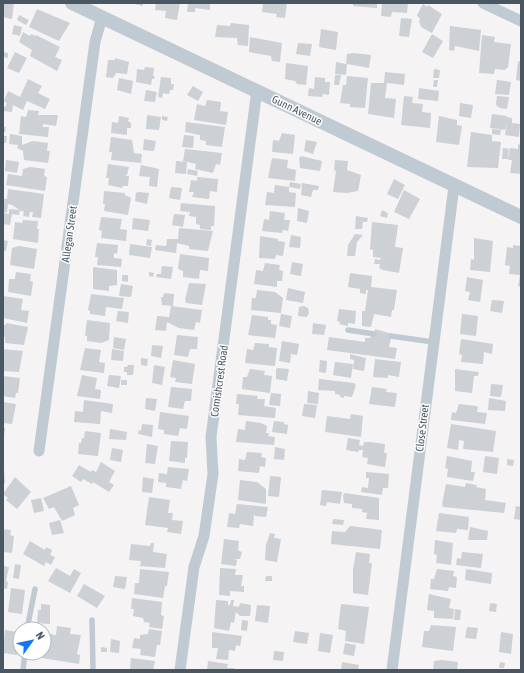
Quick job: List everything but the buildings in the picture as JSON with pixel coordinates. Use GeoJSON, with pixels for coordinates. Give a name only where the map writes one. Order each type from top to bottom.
{"type":"FeatureCollection","features":[{"type":"Feature","properties":{"kind":"street","name":"Gunn Avenue"},"geometry":{"type":"LineString","coordinates":[[72,3],[521,217]]}},
{"type":"Feature","properties":{"kind":"street"},"geometry":{"type":"LineString","coordinates":[[483,3],[521,21]]}},
{"type":"Feature","properties":{"kind":"street","name":"Allegan Street"},"geometry":{"type":"LineString","coordinates":[[39,451],[95,42],[102,17]]}},
{"type":"Feature","properties":{"kind":"street","name":"Cornishcrest Road"},"geometry":{"type":"LineString","coordinates":[[180,670],[194,567],[204,536],[213,474],[211,437],[257,90]]}},
{"type":"Feature","properties":{"kind":"street","name":"Close Street"},"geometry":{"type":"LineString","coordinates":[[392,670],[454,186]]}},
{"type":"Feature","properties":{"kind":"lane"},"geometry":{"type":"LineString","coordinates":[[348,330],[374,334]]}},
{"type":"Feature","properties":{"kind":"lane"},"geometry":{"type":"LineString","coordinates":[[391,336],[433,342]]}},
{"type":"Feature","properties":{"kind":"lane"},"geometry":{"type":"LineString","coordinates":[[29,621],[35,589]]}},
{"type":"Feature","properties":{"kind":"lane"},"geometry":{"type":"LineString","coordinates":[[92,620],[92,670]]}}]}
